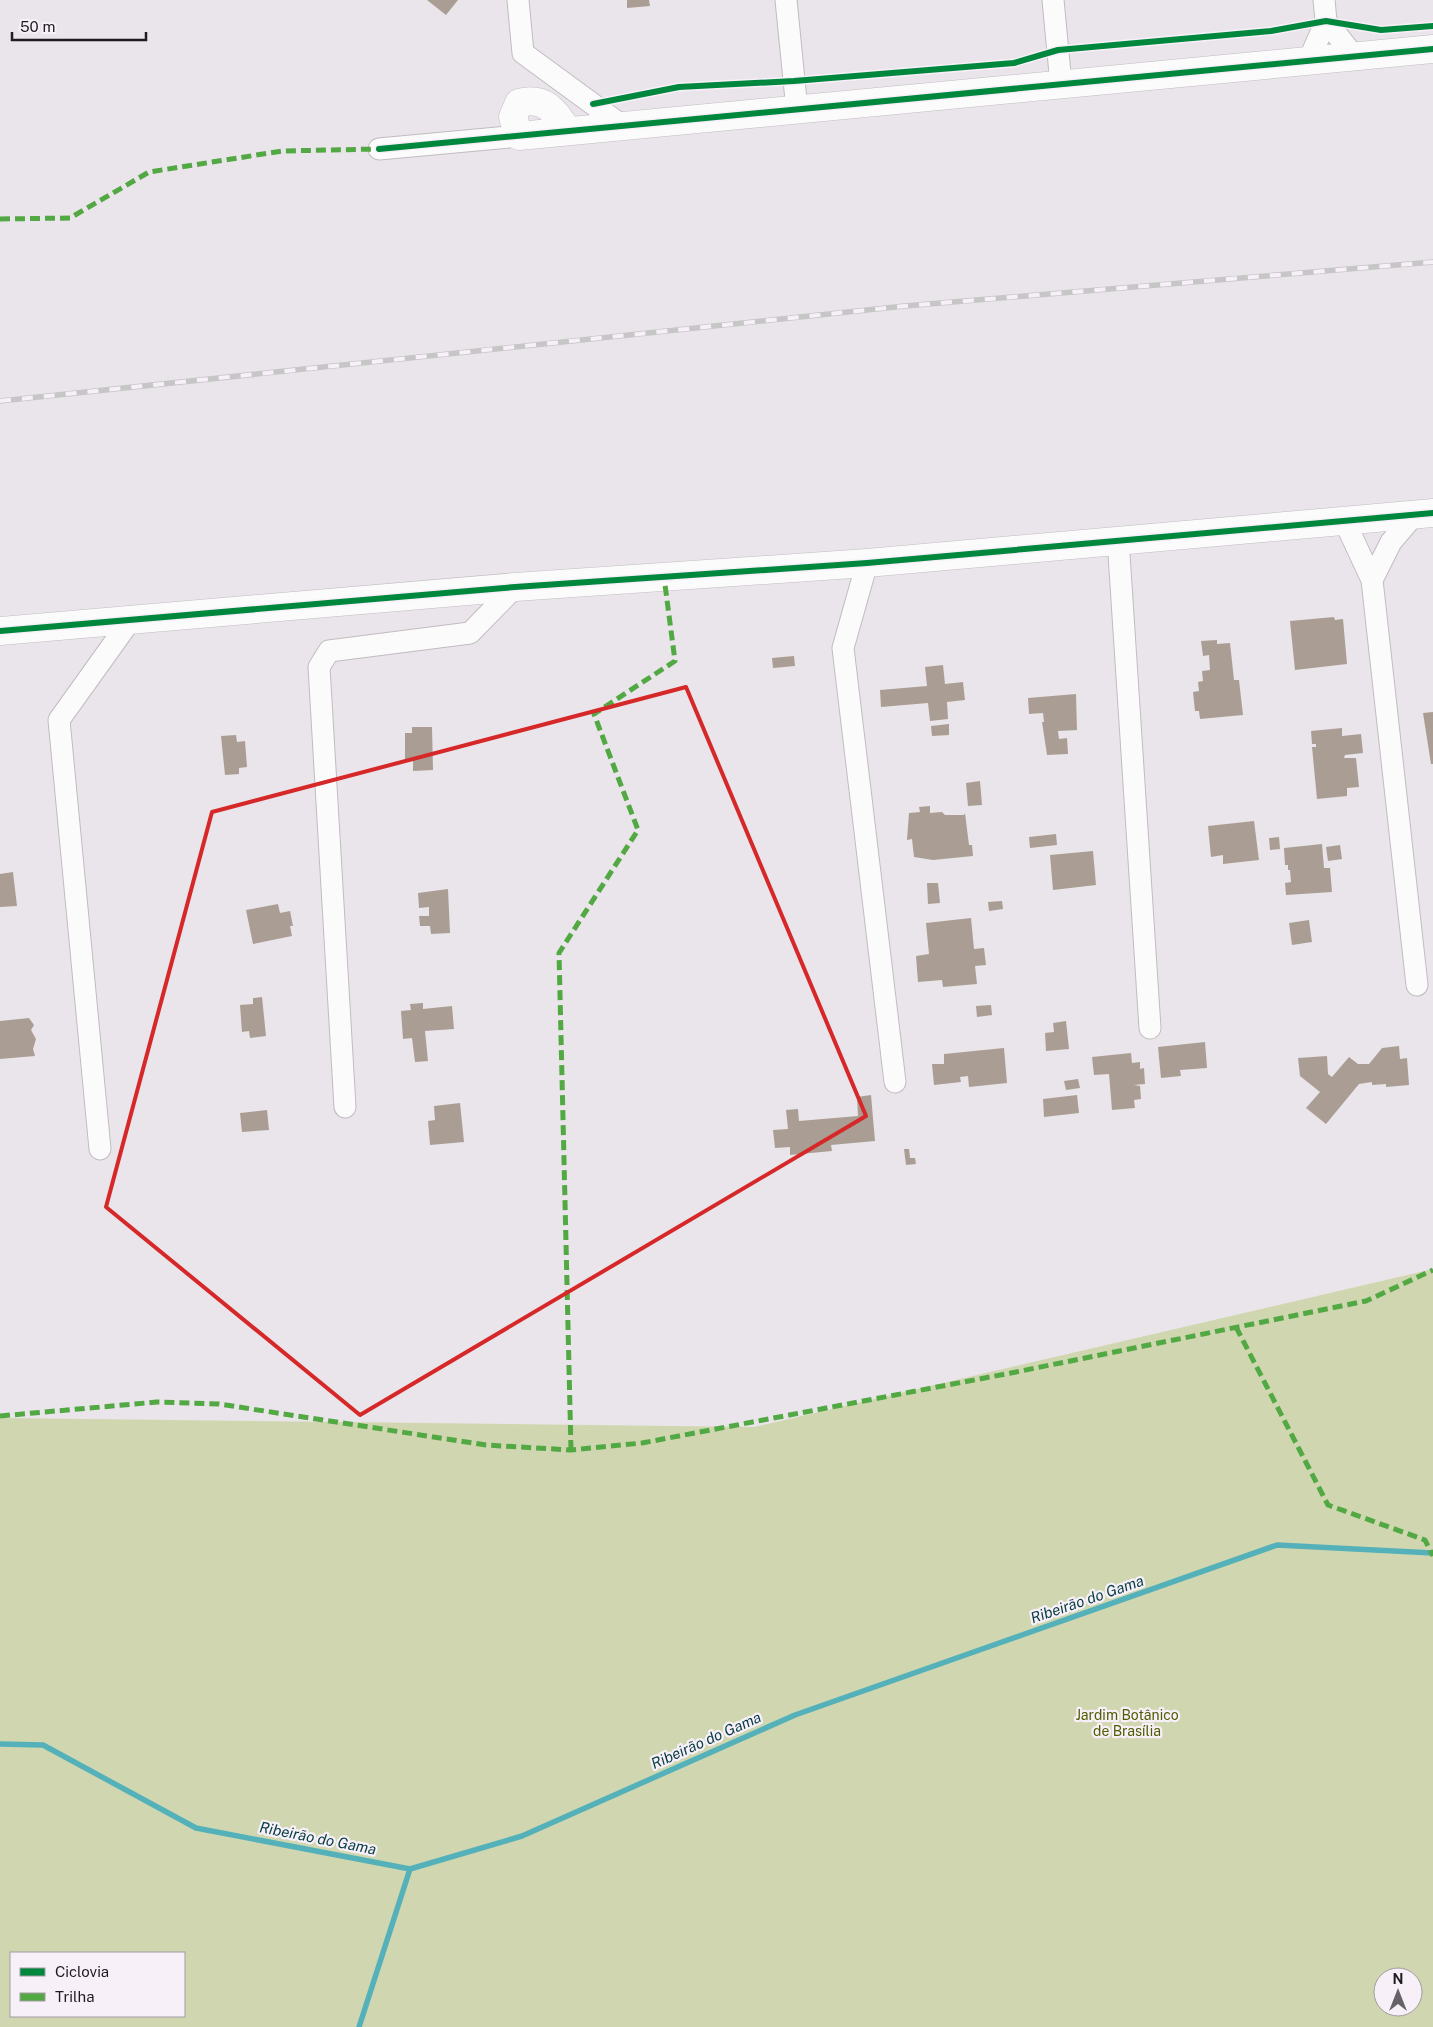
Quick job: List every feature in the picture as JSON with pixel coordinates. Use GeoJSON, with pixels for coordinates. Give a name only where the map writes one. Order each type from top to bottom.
{"type":"FeatureCollection","features":[{"type":"Feature","properties":{"kind":"street"},"geometry":{"type":"LineString","coordinates":[[518,0],[523,53],[624,127]]}},
{"type":"Feature","properties":{"kind":"street"},"geometry":{"type":"LineString","coordinates":[[786,0],[797,110]]}},
{"type":"Feature","properties":{"kind":"street"},"geometry":{"type":"LineString","coordinates":[[1053,0],[1061,84]]}},
{"type":"Feature","properties":{"kind":"street"},"geometry":{"type":"LineString","coordinates":[[1309,60],[1326,21],[1324,0]]}},
{"type":"Feature","properties":{"kind":"street"},"geometry":{"type":"LineString","coordinates":[[1326,21],[1354,56]]}},
{"type":"Feature","properties":{"kind":"street"},"geometry":{"type":"LineString","coordinates":[[379,149],[1433,49]]}},
{"type":"Feature","properties":{"kind":"street"},"geometry":{"type":"LineString","coordinates":[[0,631],[132,618],[515,587],[867,563],[1118,539],[1423,514]]}},
{"type":"Feature","properties":{"kind":"street"},"geometry":{"type":"LineString","coordinates":[[1372,580],[1391,542],[1423,514]]}},
{"type":"Feature","properties":{"kind":"street"},"geometry":{"type":"LineString","coordinates":[[1344,520],[1372,580],[1417,985]]}},
{"type":"Feature","properties":{"kind":"street"},"geometry":{"type":"LineString","coordinates":[[1118,539],[1150,1028]]}},
{"type":"Feature","properties":{"kind":"street"},"geometry":{"type":"LineString","coordinates":[[867,563],[843,648],[895,1082]]}},
{"type":"Feature","properties":{"kind":"street"},"geometry":{"type":"LineString","coordinates":[[345,1106],[319,667],[329,651],[470,632],[515,587]]}},
{"type":"Feature","properties":{"kind":"street"},"geometry":{"type":"LineString","coordinates":[[100,1149],[59,720],[132,618]]}},
{"type":"Feature","properties":{"kind":"highlighted area"},"geometry":{"type":"Polygon","coordinates":[[[686,687],[866,1116],[360,1415],[106,1207],[212,812],[686,687]]]}},
{"type":"Feature","properties":{"kind":"green space","name":"Jardim Botânico de Brasília"},"geometry":{"type":"Polygon","coordinates":[[[1433,1269],[1433,2027],[0,2027],[0,1418],[754,1427],[1433,1269]]]}},
{"type":"Feature","properties":{"kind":"building"},"geometry":{"type":"Polygon","coordinates":[[[427,0],[458,0],[446,15],[427,0]]]}},
{"type":"Feature","properties":{"kind":"building"},"geometry":{"type":"Polygon","coordinates":[[[627,0],[649,0],[650,6],[627,8],[627,0]]]}},
{"type":"Feature","properties":{"kind":"building"},"geometry":{"type":"Polygon","coordinates":[[[1334,617],[1335,620],[1343,619],[1347,664],[1295,670],[1290,621],[1334,617]]]}},
{"type":"Feature","properties":{"kind":"building"},"geometry":{"type":"Polygon","coordinates":[[[1217,640],[1217,644],[1230,643],[1234,680],[1239,680],[1243,715],[1200,719],[1199,711],[1195,711],[1193,692],[1199,691],[1198,682],[1203,681],[1202,671],[1210,670],[1209,655],[1203,656],[1201,641],[1217,640]]]}},
{"type":"Feature","properties":{"kind":"building"},"geometry":{"type":"Polygon","coordinates":[[[794,656],[795,666],[773,668],[772,658],[794,656]]]}},
{"type":"Feature","properties":{"kind":"building"},"geometry":{"type":"Polygon","coordinates":[[[943,665],[945,684],[963,682],[965,700],[947,702],[948,719],[930,721],[928,703],[881,707],[880,690],[927,686],[925,667],[943,665]]]}},
{"type":"Feature","properties":{"kind":"building"},"geometry":{"type":"Polygon","coordinates":[[[1076,694],[1077,730],[1058,731],[1059,739],[1067,738],[1068,754],[1047,755],[1042,722],[1044,722],[1043,713],[1029,714],[1028,698],[1076,694]]]}},
{"type":"Feature","properties":{"kind":"building"},"geometry":{"type":"Polygon","coordinates":[[[1433,712],[1433,764],[1431,764],[1423,713],[1433,712]]]}},
{"type":"Feature","properties":{"kind":"building"},"geometry":{"type":"Polygon","coordinates":[[[949,724],[949,735],[932,736],[931,726],[949,724]]]}},
{"type":"Feature","properties":{"kind":"building"},"geometry":{"type":"Polygon","coordinates":[[[412,727],[432,727],[433,770],[413,771],[413,761],[405,761],[405,733],[412,733],[412,727]]]}},
{"type":"Feature","properties":{"kind":"building"},"geometry":{"type":"Polygon","coordinates":[[[1342,728],[1342,736],[1361,734],[1363,753],[1345,755],[1344,758],[1356,758],[1359,787],[1347,788],[1347,796],[1317,799],[1312,747],[1316,747],[1316,744],[1312,744],[1311,731],[1342,728]]]}},
{"type":"Feature","properties":{"kind":"building"},"geometry":{"type":"Polygon","coordinates":[[[236,735],[237,742],[245,741],[247,767],[239,768],[239,774],[225,775],[221,736],[236,735]]]}},
{"type":"Feature","properties":{"kind":"building"},"geometry":{"type":"Polygon","coordinates":[[[980,781],[982,805],[968,806],[966,783],[980,781]]]}},
{"type":"Feature","properties":{"kind":"building"},"geometry":{"type":"Polygon","coordinates":[[[930,806],[930,813],[942,812],[945,815],[964,815],[965,813],[969,845],[972,845],[973,856],[933,860],[914,857],[912,839],[907,840],[909,813],[920,812],[919,807],[930,806]]]}},
{"type":"Feature","properties":{"kind":"building"},"geometry":{"type":"Polygon","coordinates":[[[1254,821],[1259,860],[1223,864],[1223,855],[1211,857],[1208,826],[1254,821]]]}},
{"type":"Feature","properties":{"kind":"building"},"geometry":{"type":"Polygon","coordinates":[[[1056,834],[1057,845],[1030,848],[1029,837],[1056,834]]]}},
{"type":"Feature","properties":{"kind":"building"},"geometry":{"type":"Polygon","coordinates":[[[1279,837],[1280,849],[1270,850],[1269,838],[1279,837]]]}},
{"type":"Feature","properties":{"kind":"building"},"geometry":{"type":"Polygon","coordinates":[[[1322,844],[1324,868],[1330,868],[1332,892],[1286,895],[1285,883],[1291,882],[1290,870],[1288,870],[1288,865],[1285,865],[1284,848],[1322,844]]]}},
{"type":"Feature","properties":{"kind":"building"},"geometry":{"type":"Polygon","coordinates":[[[1340,845],[1342,859],[1328,861],[1326,847],[1340,845]]]}},
{"type":"Feature","properties":{"kind":"building"},"geometry":{"type":"Polygon","coordinates":[[[1093,851],[1096,885],[1053,890],[1050,855],[1093,851]]]}},
{"type":"Feature","properties":{"kind":"building"},"geometry":{"type":"Polygon","coordinates":[[[13,872],[17,906],[0,907],[0,874],[13,872]]]}},
{"type":"Feature","properties":{"kind":"building"},"geometry":{"type":"Polygon","coordinates":[[[927,883],[938,883],[940,903],[928,904],[927,883]]]}},
{"type":"Feature","properties":{"kind":"building"},"geometry":{"type":"Polygon","coordinates":[[[448,889],[450,933],[431,934],[430,926],[420,926],[419,916],[429,916],[429,907],[419,908],[418,893],[448,889]]]}},
{"type":"Feature","properties":{"kind":"building"},"geometry":{"type":"Polygon","coordinates":[[[1002,901],[1003,909],[989,911],[988,902],[1002,901]]]}},
{"type":"Feature","properties":{"kind":"building"},"geometry":{"type":"Polygon","coordinates":[[[278,904],[280,913],[290,911],[293,926],[290,926],[292,936],[253,944],[246,910],[278,904]]]}},
{"type":"Feature","properties":{"kind":"building"},"geometry":{"type":"Polygon","coordinates":[[[971,918],[974,949],[984,948],[986,965],[975,966],[977,984],[943,987],[942,980],[918,982],[916,956],[929,954],[926,923],[971,918]]]}},
{"type":"Feature","properties":{"kind":"building"},"geometry":{"type":"Polygon","coordinates":[[[1309,920],[1312,942],[1292,945],[1289,923],[1309,920]]]}},
{"type":"Feature","properties":{"kind":"building"},"geometry":{"type":"Polygon","coordinates":[[[262,997],[266,1036],[250,1038],[249,1031],[242,1032],[240,1005],[253,1004],[253,998],[262,997]]]}},
{"type":"Feature","properties":{"kind":"building"},"geometry":{"type":"Polygon","coordinates":[[[423,1003],[423,1009],[452,1006],[454,1029],[425,1031],[428,1061],[415,1062],[412,1038],[403,1039],[401,1011],[411,1010],[410,1004],[423,1003]]]}},
{"type":"Feature","properties":{"kind":"building"},"geometry":{"type":"Polygon","coordinates":[[[991,1005],[992,1015],[977,1017],[976,1006],[991,1005]]]}},
{"type":"Feature","properties":{"kind":"building"},"geometry":{"type":"Polygon","coordinates":[[[29,1018],[34,1025],[31,1030],[36,1039],[33,1049],[35,1056],[0,1059],[0,1021],[29,1018]]]}},
{"type":"Feature","properties":{"kind":"building"},"geometry":{"type":"Polygon","coordinates":[[[1066,1021],[1069,1049],[1046,1051],[1045,1033],[1054,1032],[1053,1023],[1066,1021]]]}},
{"type":"Feature","properties":{"kind":"building"},"geometry":{"type":"Polygon","coordinates":[[[1205,1042],[1207,1068],[1180,1070],[1181,1076],[1161,1078],[1158,1047],[1205,1042]]]}},
{"type":"Feature","properties":{"kind":"building"},"geometry":{"type":"Polygon","coordinates":[[[1399,1046],[1400,1059],[1407,1058],[1409,1085],[1386,1087],[1386,1084],[1372,1085],[1372,1082],[1359,1084],[1326,1124],[1306,1108],[1320,1092],[1300,1076],[1298,1058],[1327,1056],[1328,1074],[1332,1077],[1349,1057],[1358,1064],[1369,1064],[1382,1048],[1399,1046]]]}},
{"type":"Feature","properties":{"kind":"building"},"geometry":{"type":"Polygon","coordinates":[[[1004,1048],[1007,1083],[969,1087],[968,1076],[960,1077],[961,1082],[934,1085],[932,1064],[944,1064],[944,1054],[1004,1048]]]}},
{"type":"Feature","properties":{"kind":"building"},"geometry":{"type":"Polygon","coordinates":[[[1131,1053],[1132,1063],[1140,1062],[1140,1069],[1144,1068],[1145,1084],[1134,1085],[1140,1086],[1141,1099],[1134,1100],[1135,1108],[1112,1110],[1109,1074],[1094,1075],[1092,1057],[1131,1053]]]}},
{"type":"Feature","properties":{"kind":"building"},"geometry":{"type":"Polygon","coordinates":[[[1078,1079],[1080,1088],[1066,1090],[1064,1081],[1078,1079]]]}},
{"type":"Feature","properties":{"kind":"building"},"geometry":{"type":"Polygon","coordinates":[[[871,1095],[875,1141],[831,1145],[832,1151],[790,1155],[790,1147],[775,1148],[773,1130],[788,1129],[786,1110],[798,1109],[799,1121],[858,1116],[857,1097],[871,1095]]]}},
{"type":"Feature","properties":{"kind":"building"},"geometry":{"type":"Polygon","coordinates":[[[1077,1095],[1079,1113],[1044,1117],[1043,1099],[1077,1095]]]}},
{"type":"Feature","properties":{"kind":"building"},"geometry":{"type":"Polygon","coordinates":[[[460,1103],[464,1142],[430,1145],[428,1121],[435,1120],[434,1106],[460,1103]]]}},
{"type":"Feature","properties":{"kind":"building"},"geometry":{"type":"Polygon","coordinates":[[[267,1110],[269,1130],[242,1132],[240,1113],[267,1110]]]}},
{"type":"Feature","properties":{"kind":"building"},"geometry":{"type":"Polygon","coordinates":[[[904,1149],[909,1149],[910,1158],[915,1158],[916,1164],[906,1165],[904,1149]]]}},
{"type":"Feature","properties":{"kind":"waterway","name":"Ribeirão do Gama"},"geometry":{"type":"LineString","coordinates":[[0,1744],[43,1745],[196,1828],[410,1869],[522,1836],[795,1715],[1277,1545],[1433,1553]]}},
{"type":"Feature","properties":{"kind":"waterway"},"geometry":{"type":"LineString","coordinates":[[359,2027],[410,1869]]}},
{"type":"Feature","properties":{"kind":"railway"},"geometry":{"type":"LineString","coordinates":[[0,401],[905,306],[1433,262]]}},
{"type":"Feature","properties":{"kind":"marked path"},"geometry":{"type":"LineString","coordinates":[[0,219],[70,218],[149,172],[282,151],[379,149]]}},
{"type":"Feature","properties":{"kind":"marked path"},"geometry":{"type":"LineString","coordinates":[[571,1450],[559,953],[638,830],[594,714],[675,661],[664,577]]}},
{"type":"Feature","properties":{"kind":"marked path"},"geometry":{"type":"LineString","coordinates":[[0,1416],[157,1402],[219,1404],[486,1445],[571,1450],[642,1443],[1011,1373],[1366,1301],[1433,1270]]}},
{"type":"Feature","properties":{"kind":"marked path"},"geometry":{"type":"LineString","coordinates":[[1236,1327],[1328,1505],[1425,1540],[1433,1556]]}},
{"type":"Feature","properties":{"kind":"cycle path"},"geometry":{"type":"LineString","coordinates":[[593,104],[679,87],[794,81],[1014,63],[1058,50],[1271,31],[1326,21],[1381,30],[1433,26]]}},
{"type":"Feature","properties":{"kind":"cycle path"},"geometry":{"type":"LineString","coordinates":[[379,149],[1433,49]]}},
{"type":"Feature","properties":{"kind":"cycle path"},"geometry":{"type":"LineString","coordinates":[[0,631],[515,587],[867,563],[1433,513]]}}]}
